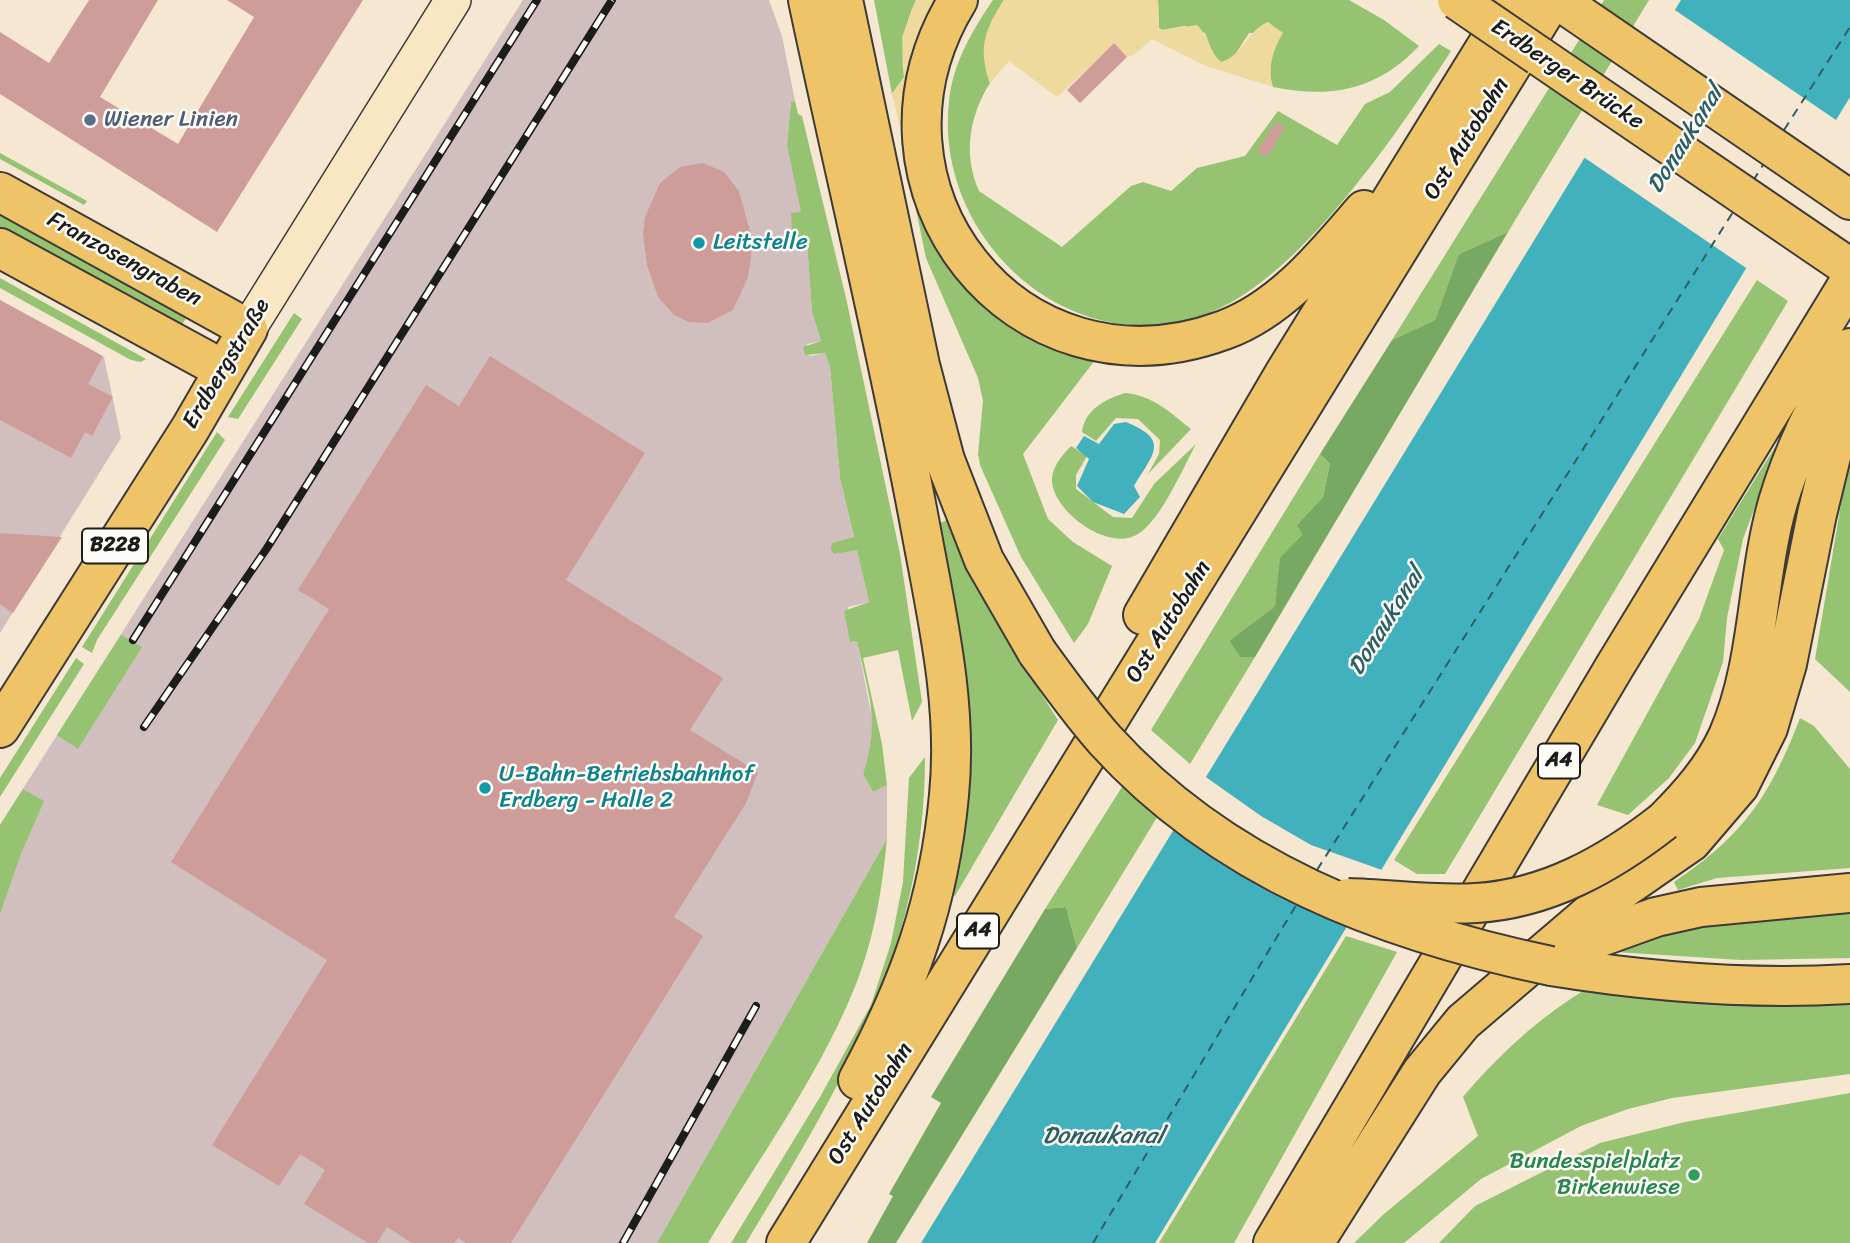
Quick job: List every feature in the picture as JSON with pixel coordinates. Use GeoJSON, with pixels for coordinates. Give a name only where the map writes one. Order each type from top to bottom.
{"type":"FeatureCollection","features":[{"type":"Feature","properties":{"kind":"main road"},"geometry":{"type":"LineString","coordinates":[[808,0],[914,490],[941,640],[952,750],[943,845],[917,956],[884,1030],[825,1142],[830,1171]]}},
{"type":"Feature","properties":{"kind":"main road"},"geometry":{"type":"LineString","coordinates":[[843,0],[920,365],[945,460],[984,560],[1037,652],[1105,740],[1141,776],[1181,810],[1235,849],[1321,897],[1398,927],[1486,953],[1637,980],[1723,985],[1850,984]]}},
{"type":"Feature","properties":{"kind":"main road"},"geometry":{"type":"LineString","coordinates":[[958,0],[933,51],[924,83],[921,113],[925,173],[944,227],[978,275],[997,292],[1042,323],[1095,341],[1147,345],[1173,344],[1225,330],[1251,317],[1305,274],[1335,243],[1387,178],[1497,0]]}},
{"type":"Feature","properties":{"kind":"main road","name":"Erdberger Brücke"},"geometry":{"type":"LineString","coordinates":[[1457,0],[1850,268]]}},
{"type":"Feature","properties":{"kind":"main road"},"geometry":{"type":"LineString","coordinates":[[830,1171],[841,1139],[1181,550],[1284,374],[1515,0]]}},
{"type":"Feature","properties":{"kind":"main road","name":"Ost Autobahn"},"geometry":{"type":"LineString","coordinates":[[786,1243],[1552,0]]}},
{"type":"Feature","properties":{"kind":"main road"},"geometry":{"type":"LineString","coordinates":[[1558,0],[1850,200]]}},
{"type":"Feature","properties":{"kind":"main road","name":"Franzosengraben"},"geometry":{"type":"LineString","coordinates":[[0,192],[248,329]]}},
{"type":"Feature","properties":{"kind":"main road"},"geometry":{"type":"LineString","coordinates":[[0,248],[224,370]]}},
{"type":"Feature","properties":{"kind":"main road","name":"A4"},"geometry":{"type":"LineString","coordinates":[[1273,1243],[1615,666],[1850,281]]}},
{"type":"Feature","properties":{"kind":"main road","name":"Erdbergstraße"},"geometry":{"type":"LineString","coordinates":[[0,728],[248,329]]}},
{"type":"Feature","properties":{"kind":"main road"},"geometry":{"type":"LineString","coordinates":[[1321,897],[1452,903],[1513,898],[1578,877],[1635,844],[1664,821],[1710,768],[1727,737],[1746,674],[1768,545],[1779,501],[1812,417],[1850,348]]}},
{"type":"Feature","properties":{"kind":"main road"},"geometry":{"type":"LineString","coordinates":[[1314,1243],[1441,1046],[1490,995],[1600,905],[1691,842],[1740,786],[1768,729],[1787,664],[1816,514],[1834,443],[1850,398]]}},
{"type":"Feature","properties":{"kind":"main road"},"geometry":{"type":"LineString","coordinates":[[1534,959],[1590,943],[1656,917],[1701,906],[1850,893]]}},
{"type":"Feature","properties":{"kind":"street","name":"Erdbergstraße"},"geometry":{"type":"LineString","coordinates":[[248,329],[453,0]]}},
{"type":"Feature","properties":{"kind":"shaded area"},"geometry":{"type":"Polygon","coordinates":[[[523,0],[769,0],[782,36],[795,101],[791,102],[787,145],[802,212],[793,242],[807,240],[812,312],[821,341],[807,344],[809,356],[825,353],[830,367],[840,478],[854,538],[832,543],[834,554],[857,549],[869,602],[848,607],[851,642],[857,641],[873,723],[870,754],[863,774],[873,792],[887,785],[887,839],[657,1243],[0,1243],[0,825],[523,0]]]}},
{"type":"Feature","properties":{"kind":"shaded area"},"geometry":{"type":"Polygon","coordinates":[[[0,300],[104,357],[121,438],[0,633],[0,300]]]}},
{"type":"Feature","properties":{"kind":"green space"},"geometry":{"type":"Polygon","coordinates":[[[874,0],[916,0],[904,37],[904,77],[892,94],[874,0]]]}},
{"type":"Feature","properties":{"kind":"green space"},"geometry":{"type":"Polygon","coordinates":[[[993,0],[1004,0],[987,40],[986,62],[990,83],[973,122],[970,150],[974,177],[979,191],[1062,247],[1131,186],[1143,182],[1171,191],[1197,168],[1245,156],[1278,111],[1337,145],[1365,104],[1390,92],[1439,44],[1451,51],[1378,157],[1348,194],[1285,262],[1252,289],[1220,308],[1168,324],[1117,323],[1069,309],[1026,283],[991,247],[965,203],[950,154],[949,101],[951,87],[965,48],[993,0]]]}},
{"type":"Feature","properties":{"kind":"green space"},"geometry":{"type":"Polygon","coordinates":[[[1158,0],[1349,0],[1384,20],[1419,46],[1387,73],[1352,88],[1314,92],[1273,87],[1270,73],[1272,59],[1282,33],[1249,33],[1233,58],[1221,63],[1214,56],[1205,33],[1184,26],[1162,30],[1159,28],[1158,0]]]}},
{"type":"Feature","properties":{"kind":"green space"},"geometry":{"type":"Polygon","coordinates":[[[1604,0],[1649,0],[1508,232],[1459,254],[1435,320],[1392,340],[1604,0]]]}},
{"type":"Feature","properties":{"kind":"green space"},"geometry":{"type":"Polygon","coordinates":[[[795,101],[798,114],[802,116],[846,298],[900,554],[922,702],[912,721],[898,650],[863,658],[882,744],[887,785],[873,792],[863,774],[871,739],[871,708],[857,641],[850,642],[844,611],[869,602],[857,550],[834,554],[831,549],[832,543],[854,537],[840,478],[830,367],[825,353],[805,355],[803,347],[821,341],[812,312],[807,241],[793,242],[791,213],[801,212],[787,145],[791,102],[795,101]]]}},
{"type":"Feature","properties":{"kind":"green space"},"geometry":{"type":"Polygon","coordinates":[[[0,153],[87,201],[84,205],[0,159],[0,153]]]}},
{"type":"Feature","properties":{"kind":"green space"},"geometry":{"type":"Polygon","coordinates":[[[911,185],[921,204],[1099,355],[1023,454],[1048,519],[1073,542],[1112,566],[1088,624],[1074,643],[1021,557],[980,465],[978,454],[983,401],[978,378],[926,258],[911,185]]]}},
{"type":"Feature","properties":{"kind":"green space"},"geometry":{"type":"Polygon","coordinates":[[[0,208],[190,311],[179,330],[0,231],[0,208]]]}},
{"type":"Feature","properties":{"kind":"green space"},"geometry":{"type":"Polygon","coordinates":[[[1508,232],[1255,657],[1240,657],[1229,641],[1275,606],[1280,558],[1302,535],[1297,525],[1323,497],[1330,464],[1320,454],[1392,340],[1435,320],[1459,254],[1508,232]]]}},
{"type":"Feature","properties":{"kind":"green space"},"geometry":{"type":"Polygon","coordinates":[[[0,278],[146,359],[141,362],[131,360],[0,288],[0,278]]]}},
{"type":"Feature","properties":{"kind":"green space"},"geometry":{"type":"Polygon","coordinates":[[[1757,280],[1788,301],[1445,874],[1417,874],[1394,860],[1757,280]]]}},
{"type":"Feature","properties":{"kind":"green space"},"geometry":{"type":"Polygon","coordinates":[[[294,313],[302,319],[238,419],[228,417],[294,313]]]}},
{"type":"Feature","properties":{"kind":"green space"},"geometry":{"type":"Polygon","coordinates":[[[1125,393],[1152,401],[1191,429],[1148,474],[1159,454],[1160,440],[1138,419],[1116,418],[1096,441],[1082,432],[1092,411],[1111,398],[1125,393]]]}},
{"type":"Feature","properties":{"kind":"green space"},"geometry":{"type":"Polygon","coordinates":[[[1796,413],[1743,539],[1727,618],[1723,662],[1695,743],[1669,778],[1628,815],[1597,805],[1699,619],[1724,550],[1718,539],[1796,413]]]}},
{"type":"Feature","properties":{"kind":"green space"},"geometry":{"type":"Polygon","coordinates":[[[217,432],[225,440],[97,640],[92,653],[82,647],[217,432]]]}},
{"type":"Feature","properties":{"kind":"green space"},"geometry":{"type":"Polygon","coordinates":[[[1196,444],[1171,493],[1155,517],[1138,534],[1126,538],[1112,538],[1083,525],[1061,503],[1054,490],[1054,469],[1071,446],[1087,456],[1076,475],[1076,489],[1113,517],[1132,518],[1154,484],[1196,444]]]}},
{"type":"Feature","properties":{"kind":"green space"},"geometry":{"type":"Polygon","coordinates":[[[1850,450],[1850,692],[1815,659],[1850,450]]]}},
{"type":"Feature","properties":{"kind":"green space"},"geometry":{"type":"Polygon","coordinates":[[[1320,454],[1330,464],[1323,497],[1297,525],[1302,535],[1281,558],[1275,606],[1229,641],[1240,657],[1255,657],[1190,764],[1151,730],[1320,454]]]}},
{"type":"Feature","properties":{"kind":"green space"},"geometry":{"type":"Polygon","coordinates":[[[935,518],[940,523],[947,520],[984,598],[1058,720],[955,896],[950,895],[935,518]]]}},
{"type":"Feature","properties":{"kind":"green space"},"geometry":{"type":"Polygon","coordinates":[[[121,635],[142,647],[78,749],[57,735],[121,635]]]}},
{"type":"Feature","properties":{"kind":"green space"},"geometry":{"type":"Polygon","coordinates":[[[76,658],[84,664],[0,797],[0,778],[76,658]]]}},
{"type":"Feature","properties":{"kind":"green space"},"geometry":{"type":"Polygon","coordinates":[[[1800,718],[1814,726],[1850,769],[1850,868],[1717,878],[1678,890],[1674,882],[1719,848],[1752,812],[1778,770],[1800,718]]]}},
{"type":"Feature","properties":{"kind":"green space"},"geometry":{"type":"Polygon","coordinates":[[[925,757],[921,826],[911,891],[894,953],[872,1012],[814,1127],[746,1243],[731,1243],[820,1097],[871,1005],[891,943],[903,882],[909,778],[925,757]]]}},
{"type":"Feature","properties":{"kind":"green space"},"geometry":{"type":"Polygon","coordinates":[[[1122,787],[1164,806],[1077,948],[1066,907],[1045,909],[1122,787]]]}},
{"type":"Feature","properties":{"kind":"green space"},"geometry":{"type":"Polygon","coordinates":[[[23,789],[44,801],[20,856],[0,914],[0,825],[23,789]]]}},
{"type":"Feature","properties":{"kind":"green space"},"geometry":{"type":"Polygon","coordinates":[[[887,839],[876,918],[866,957],[852,994],[821,1058],[708,1243],[657,1243],[887,839]]]}},
{"type":"Feature","properties":{"kind":"green space"},"geometry":{"type":"Polygon","coordinates":[[[1850,906],[1850,958],[1741,960],[1600,951],[1683,922],[1850,906]]]}},
{"type":"Feature","properties":{"kind":"green space"},"geometry":{"type":"Polygon","coordinates":[[[1066,907],[1077,948],[896,1243],[867,1243],[893,1196],[889,1194],[941,1103],[931,1097],[1045,909],[1066,907]]]}},
{"type":"Feature","properties":{"kind":"green space"},"geometry":{"type":"Polygon","coordinates":[[[1346,936],[1397,952],[1234,1243],[1159,1243],[1346,936]]]}},
{"type":"Feature","properties":{"kind":"green space"},"geometry":{"type":"Polygon","coordinates":[[[1583,991],[1718,1004],[1850,1003],[1850,1074],[1672,1098],[1628,1109],[1581,1126],[1481,1179],[1404,1243],[1354,1243],[1384,1214],[1478,1136],[1463,1097],[1519,1039],[1583,991]]]}},
{"type":"Feature","properties":{"kind":"green space","name":"Bundesspielplatz Birkenwiese"},"geometry":{"type":"Polygon","coordinates":[[[1850,1093],[1850,1243],[1439,1243],[1475,1206],[1600,1143],[1685,1122],[1850,1093]]]}},
{"type":"Feature","properties":{"kind":"sand"},"geometry":{"type":"Polygon","coordinates":[[[916,0],[942,0],[914,185],[892,94],[904,77],[902,37],[916,0]]]}},
{"type":"Feature","properties":{"kind":"sand"},"geometry":{"type":"Polygon","coordinates":[[[1004,0],[1158,0],[1159,28],[1163,30],[1197,25],[1221,62],[1235,54],[1255,31],[1268,22],[1283,33],[1272,59],[1273,87],[1206,66],[1152,39],[1134,55],[1127,57],[1114,44],[1057,97],[1009,61],[990,83],[984,60],[985,40],[1004,0]]]}},
{"type":"Feature","properties":{"kind":"water","name":"Donaukanal"},"geometry":{"type":"Polygon","coordinates":[[[1681,0],[1850,0],[1850,97],[1155,1243],[921,1243],[1681,0]]]}},
{"type":"Feature","properties":{"kind":"water"},"geometry":{"type":"Polygon","coordinates":[[[1126,422],[1149,435],[1154,448],[1134,486],[1140,497],[1124,514],[1093,502],[1077,486],[1089,459],[1076,448],[1084,436],[1099,444],[1114,424],[1126,422]]]}},
{"type":"Feature","properties":{"kind":"pier"},"geometry":{"type":"Polygon","coordinates":[[[1672,8],[1839,122],[1749,270],[1582,156],[1672,8]]]}},
{"type":"Feature","properties":{"kind":"pier"},"geometry":{"type":"Polygon","coordinates":[[[1203,775],[1261,816],[1311,845],[1385,871],[1353,924],[1175,820],[1203,775]]]}},
{"type":"Feature","properties":{"kind":"building","name":"Wiener Linien"},"geometry":{"type":"Polygon","coordinates":[[[89,0],[158,0],[100,97],[178,144],[254,17],[227,0],[363,0],[217,232],[0,94],[0,32],[49,63],[89,0]]]}},
{"type":"Feature","properties":{"kind":"building"},"geometry":{"type":"Polygon","coordinates":[[[1114,43],[1127,57],[1080,103],[1067,90],[1114,43]]]}},
{"type":"Feature","properties":{"kind":"building"},"geometry":{"type":"Polygon","coordinates":[[[1276,122],[1285,128],[1267,157],[1257,151],[1276,122]]]}},
{"type":"Feature","properties":{"kind":"building","name":"Leitstelle"},"geometry":{"type":"Polygon","coordinates":[[[703,163],[724,172],[739,191],[753,242],[748,277],[733,310],[708,323],[689,322],[674,315],[658,297],[647,265],[643,234],[645,217],[660,183],[680,167],[703,163]]]}},
{"type":"Feature","properties":{"kind":"building"},"geometry":{"type":"Polygon","coordinates":[[[0,300],[103,356],[88,384],[113,397],[92,436],[85,432],[71,458],[0,420],[0,300]]]}},
{"type":"Feature","properties":{"kind":"building","name":"U-Bahn-Betriebsbahnhof Erdberg - Halle 2"},"geometry":{"type":"Polygon","coordinates":[[[490,356],[645,453],[566,580],[723,678],[690,730],[758,772],[746,803],[674,917],[703,936],[511,1243],[466,1243],[458,1238],[454,1243],[412,1243],[387,1227],[377,1243],[368,1243],[304,1204],[325,1170],[300,1154],[279,1186],[212,1145],[327,960],[171,862],[329,609],[298,590],[426,385],[459,406],[490,356]]]}},
{"type":"Feature","properties":{"kind":"building"},"geometry":{"type":"Polygon","coordinates":[[[0,533],[62,537],[13,613],[0,604],[0,533]]]}},
{"type":"Feature","properties":{"kind":"ferry route"},"geometry":{"type":"LineString","coordinates":[[1784,130],[1850,27]]}},
{"type":"Feature","properties":{"kind":"ferry route"},"geometry":{"type":"LineString","coordinates":[[1753,181],[1763,165]]}},
{"type":"Feature","properties":{"kind":"ferry route"},"geometry":{"type":"LineString","coordinates":[[1317,870],[1733,212]]}},
{"type":"Feature","properties":{"kind":"ferry route"},"geometry":{"type":"LineString","coordinates":[[1093,1243],[1298,902]]}},
{"type":"Feature","properties":{"kind":"railway"},"geometry":{"type":"LineString","coordinates":[[133,640],[537,0]]}},
{"type":"Feature","properties":{"kind":"railway"},"geometry":{"type":"LineString","coordinates":[[144,727],[267,548],[612,0]]}},
{"type":"Feature","properties":{"kind":"railway"},"geometry":{"type":"LineString","coordinates":[[623,1243],[756,1006]]}},
{"type":"Feature","properties":{"kind":"place","name":"Wiener Linien"},"geometry":{"type":"Point","coordinates":[90,120]}},
{"type":"Feature","properties":{"kind":"place","name":"Leitstelle"},"geometry":{"type":"Point","coordinates":[699,243]}},
{"type":"Feature","properties":{"kind":"place","name":"U-Bahn-Betriebsbahnhof Erdberg - Halle 2"},"geometry":{"type":"Point","coordinates":[485,788]}},
{"type":"Feature","properties":{"kind":"place","name":"Bundesspielplatz Birkenwiese"},"geometry":{"type":"Point","coordinates":[1694,1175]}}]}
